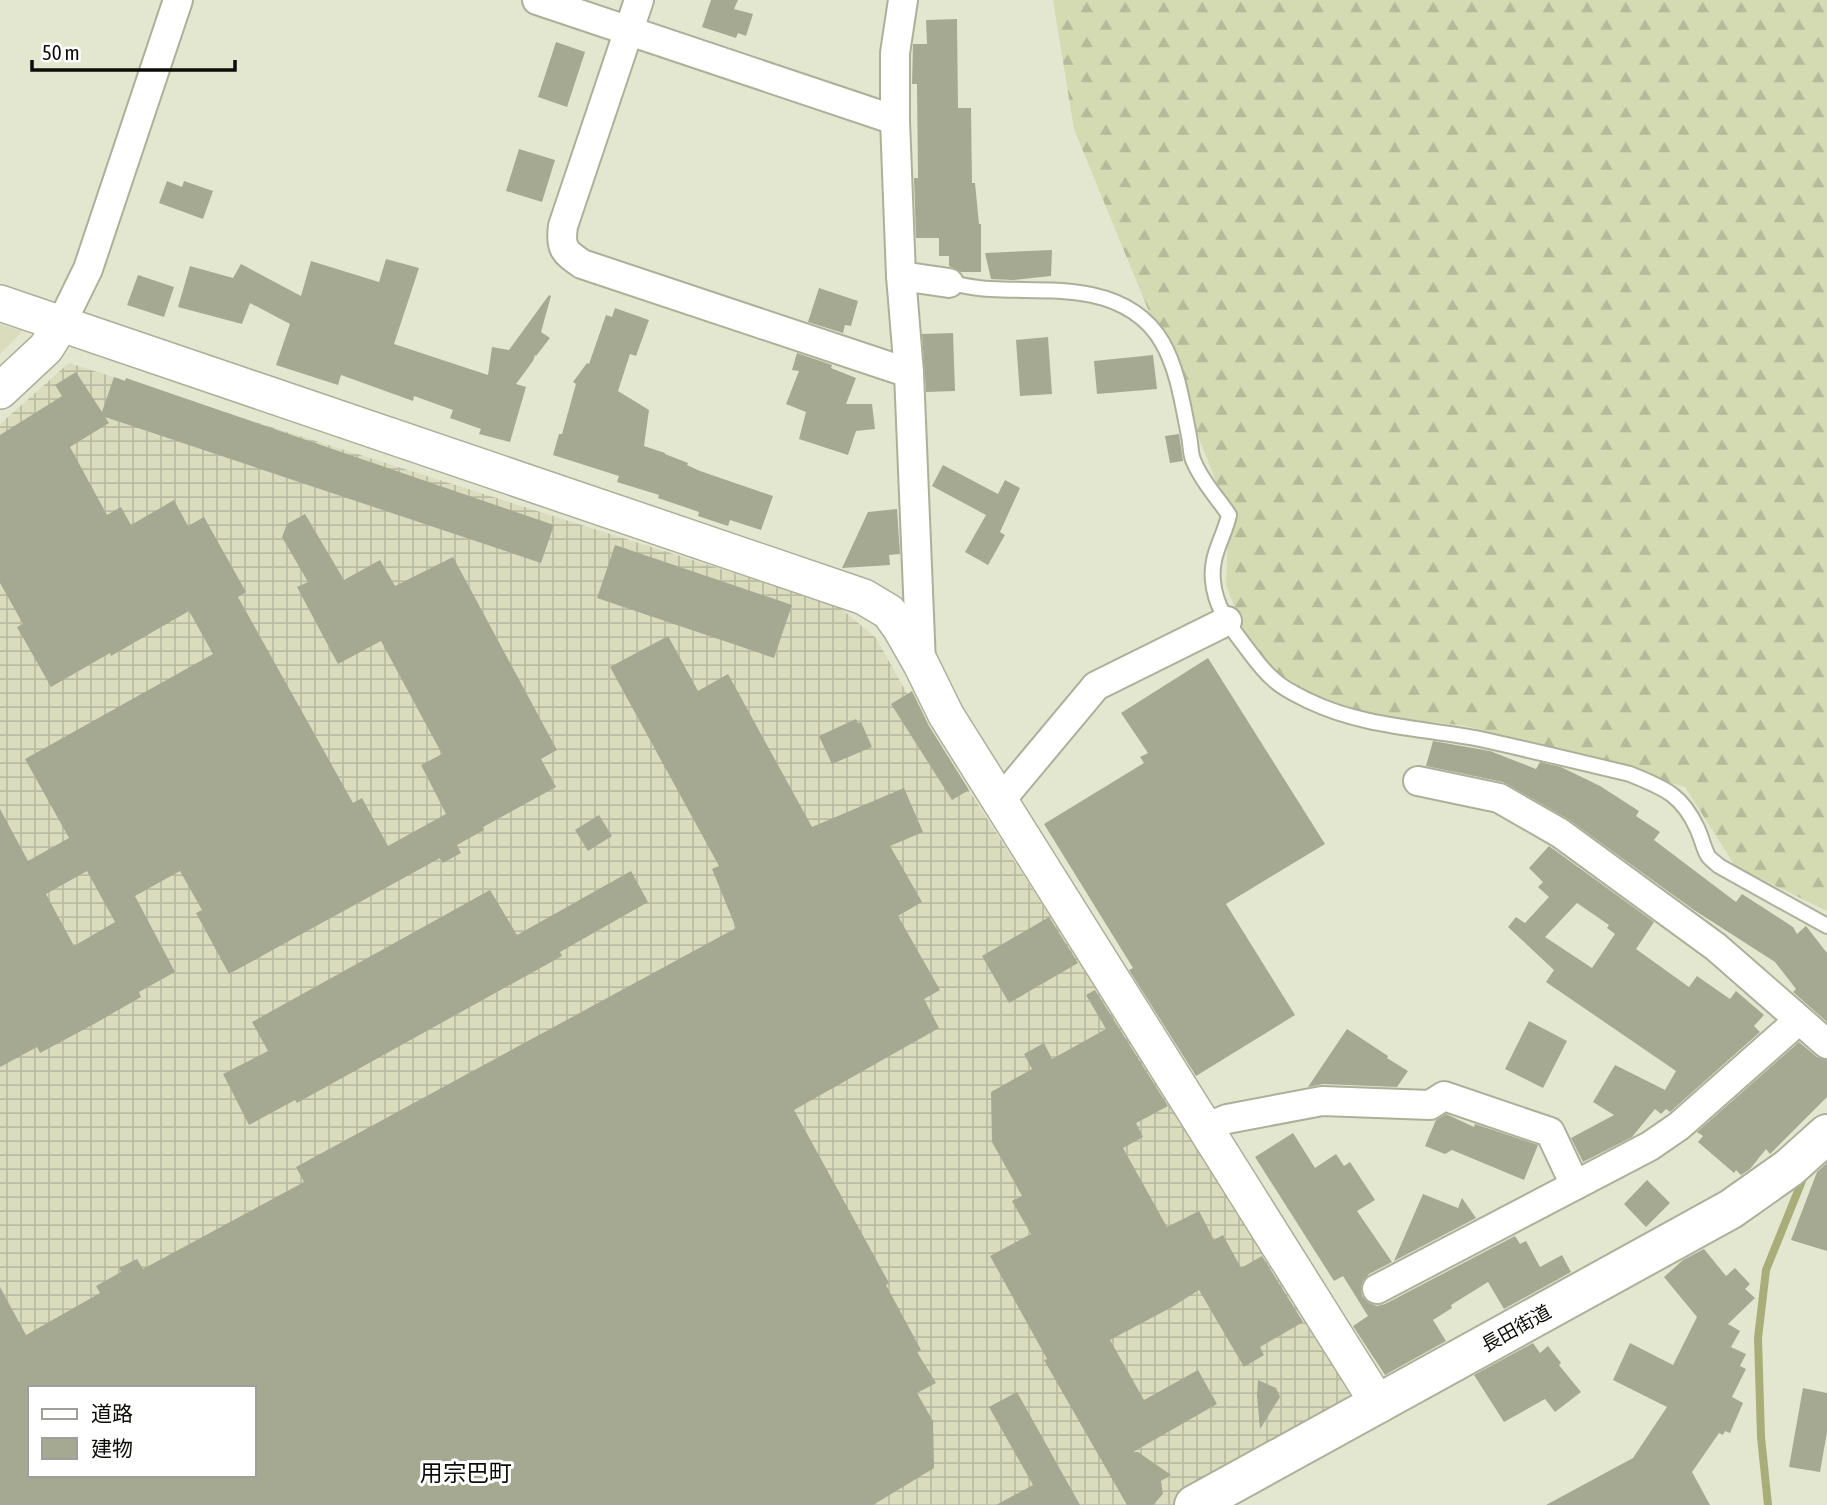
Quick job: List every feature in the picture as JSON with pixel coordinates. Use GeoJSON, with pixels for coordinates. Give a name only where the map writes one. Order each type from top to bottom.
{"type":"FeatureCollection","features":[{"type":"Feature","properties":{"kind":"main road","name":"長田街道"},"geometry":{"type":"LineString","coordinates":[[1194,1505],[1731,1209],[1789,1168],[1827,1134]]}},
{"type":"Feature","properties":{"kind":"street"},"geometry":{"type":"LineString","coordinates":[[0,391],[46,348],[88,270],[178,0]]}},
{"type":"Feature","properties":{"kind":"street"},"geometry":{"type":"LineString","coordinates":[[537,0],[895,120]]}},
{"type":"Feature","properties":{"kind":"street"},"geometry":{"type":"LineString","coordinates":[[639,0],[563,226],[561,240],[564,248],[582,264],[909,373]]}},
{"type":"Feature","properties":{"kind":"street"},"geometry":{"type":"LineString","coordinates":[[903,0],[895,53],[895,120],[921,664]]}},
{"type":"Feature","properties":{"kind":"street"},"geometry":{"type":"LineString","coordinates":[[901,276],[948,283]]}},
{"type":"Feature","properties":{"kind":"street"},"geometry":{"type":"LineString","coordinates":[[0,303],[864,597],[889,612],[921,664],[946,715],[1379,1405]]}},
{"type":"Feature","properties":{"kind":"street"},"geometry":{"type":"LineString","coordinates":[[1000,801],[1096,686],[1227,621]]}},
{"type":"Feature","properties":{"kind":"street"},"geometry":{"type":"LineString","coordinates":[[1418,781],[1499,798],[1560,833],[1716,947],[1827,1044]]}},
{"type":"Feature","properties":{"kind":"street"},"geometry":{"type":"LineString","coordinates":[[1377,1289],[1650,1146],[1679,1126],[1799,1020]]}},
{"type":"Feature","properties":{"kind":"street"},"geometry":{"type":"LineString","coordinates":[[1205,1128],[1227,1119],[1322,1101],[1430,1105],[1444,1096],[1550,1132],[1575,1185]]}},
{"type":"Feature","properties":{"kind":"lane"},"geometry":{"type":"LineString","coordinates":[[948,283],[989,289],[1067,291],[1092,295],[1119,303],[1145,321],[1159,336],[1178,377],[1193,461],[1229,515],[1219,540],[1212,578],[1214,594],[1227,621],[1274,680],[1296,695],[1328,710],[1365,721],[1440,732],[1558,757],[1630,774],[1653,784],[1683,803],[1701,836],[1707,856],[1719,866],[1827,926]]}},
{"type":"Feature","properties":{"kind":"shaded area"},"geometry":{"type":"Polygon","coordinates":[[[0,324],[23,331],[0,354],[0,324]]]}},
{"type":"Feature","properties":{"kind":"shaded area"},"geometry":{"type":"Polygon","coordinates":[[[69,363],[838,606],[876,638],[909,697],[1362,1402],[1174,1505],[0,1505],[0,424],[69,363]]]}},
{"type":"Feature","properties":{"kind":"green space"},"geometry":{"type":"Polygon","coordinates":[[[1053,0],[1827,0],[1827,911],[1735,866],[1685,787],[1466,726],[1327,710],[1254,658],[1226,585],[1229,515],[1074,129],[1053,0]]]}},
{"type":"Feature","properties":{"kind":"building"},"geometry":{"type":"Polygon","coordinates":[[[711,0],[738,0],[734,9],[753,14],[746,36],[738,33],[736,38],[702,27],[711,0]]]}},
{"type":"Feature","properties":{"kind":"building"},"geometry":{"type":"Polygon","coordinates":[[[957,19],[958,108],[971,108],[972,183],[975,183],[981,224],[981,272],[961,272],[949,266],[949,256],[939,256],[939,238],[916,238],[914,178],[918,178],[917,84],[912,84],[913,44],[927,44],[926,20],[957,19]]]}},
{"type":"Feature","properties":{"kind":"building"},"geometry":{"type":"Polygon","coordinates":[[[556,42],[585,52],[567,107],[538,97],[556,42]]]}},
{"type":"Feature","properties":{"kind":"building"},"geometry":{"type":"Polygon","coordinates":[[[519,149],[555,160],[542,202],[506,191],[519,149]]]}},
{"type":"Feature","properties":{"kind":"building"},"geometry":{"type":"Polygon","coordinates":[[[167,181],[182,187],[184,181],[213,191],[203,219],[159,203],[167,181]]]}},
{"type":"Feature","properties":{"kind":"building"},"geometry":{"type":"Polygon","coordinates":[[[1052,250],[1051,276],[991,279],[985,253],[1052,250]]]}},
{"type":"Feature","properties":{"kind":"building"},"geometry":{"type":"Polygon","coordinates":[[[386,259],[419,268],[394,344],[488,375],[492,347],[509,350],[549,295],[551,296],[541,332],[550,338],[516,384],[526,387],[510,442],[479,434],[481,429],[450,418],[453,410],[414,396],[413,401],[341,375],[338,385],[276,365],[290,324],[250,303],[242,324],[178,307],[190,266],[233,278],[241,264],[301,296],[311,261],[379,282],[386,259]]]}},
{"type":"Feature","properties":{"kind":"building"},"geometry":{"type":"Polygon","coordinates":[[[138,275],[174,287],[164,317],[127,305],[138,275]]]}},
{"type":"Feature","properties":{"kind":"building"},"geometry":{"type":"Polygon","coordinates":[[[819,288],[858,301],[851,326],[845,325],[843,333],[808,322],[819,288]]]}},
{"type":"Feature","properties":{"kind":"building"},"geometry":{"type":"Polygon","coordinates":[[[615,308],[649,320],[636,356],[630,354],[618,391],[649,410],[644,446],[688,463],[687,465],[700,471],[773,496],[761,530],[730,520],[728,526],[698,516],[699,512],[658,498],[659,495],[617,482],[619,476],[553,455],[576,384],[573,382],[587,363],[589,364],[606,315],[612,317],[615,308]]]}},
{"type":"Feature","properties":{"kind":"building"},"geometry":{"type":"Polygon","coordinates":[[[953,333],[955,391],[926,392],[922,334],[953,333]]]}},
{"type":"Feature","properties":{"kind":"building"},"geometry":{"type":"Polygon","coordinates":[[[1048,337],[1052,394],[1020,396],[1016,340],[1048,337]]]}},
{"type":"Feature","properties":{"kind":"building"},"geometry":{"type":"Polygon","coordinates":[[[797,353],[832,365],[831,368],[856,378],[846,404],[872,404],[875,429],[856,431],[848,455],[799,439],[806,412],[786,404],[799,371],[792,370],[797,353]]]}},
{"type":"Feature","properties":{"kind":"building"},"geometry":{"type":"Polygon","coordinates":[[[1153,355],[1157,389],[1097,394],[1094,361],[1153,355]]]}},
{"type":"Feature","properties":{"kind":"building"},"geometry":{"type":"Polygon","coordinates":[[[76,372],[102,412],[114,377],[125,381],[126,378],[554,525],[541,563],[105,417],[109,423],[70,447],[107,515],[121,507],[131,525],[174,500],[188,526],[204,517],[246,592],[238,597],[353,803],[362,798],[388,846],[446,814],[421,765],[442,754],[381,641],[338,664],[297,587],[308,582],[282,537],[287,524],[305,514],[344,580],[380,560],[395,586],[453,557],[557,750],[541,759],[556,787],[483,827],[484,830],[457,845],[461,853],[443,863],[440,858],[229,974],[196,913],[202,910],[180,871],[135,896],[175,972],[139,992],[141,997],[94,1024],[40,1053],[37,1047],[0,1067],[0,809],[28,861],[69,838],[25,759],[213,654],[189,611],[51,687],[17,627],[23,624],[0,583],[0,435],[62,396],[55,385],[76,372]],[[87,871],[46,894],[74,946],[115,922],[87,871]]]}},
{"type":"Feature","properties":{"kind":"building"},"geometry":{"type":"Polygon","coordinates":[[[1179,434],[1183,461],[1170,463],[1165,436],[1179,434]]]}},
{"type":"Feature","properties":{"kind":"building"},"geometry":{"type":"Polygon","coordinates":[[[943,465],[998,494],[1005,480],[1020,488],[1000,532],[1005,535],[988,565],[965,552],[986,515],[932,486],[943,465]]]}},
{"type":"Feature","properties":{"kind":"building"},"geometry":{"type":"Polygon","coordinates":[[[897,509],[900,554],[889,555],[890,565],[842,568],[868,512],[897,509]]]}},
{"type":"Feature","properties":{"kind":"building"},"geometry":{"type":"Polygon","coordinates":[[[615,545],[792,605],[774,658],[597,598],[615,545]]]}},
{"type":"Feature","properties":{"kind":"building"},"geometry":{"type":"Polygon","coordinates":[[[668,636],[698,691],[728,674],[812,827],[904,788],[923,832],[890,846],[922,902],[898,916],[940,990],[924,999],[939,1028],[794,1110],[889,1283],[886,1285],[921,1350],[917,1352],[936,1383],[917,1393],[933,1421],[934,1468],[873,1505],[0,1505],[0,1287],[26,1335],[100,1293],[96,1286],[121,1272],[119,1268],[137,1259],[143,1269],[304,1182],[296,1167],[736,928],[712,869],[719,866],[610,667],[668,636]]]}},
{"type":"Feature","properties":{"kind":"building"},"geometry":{"type":"Polygon","coordinates":[[[1208,658],[1325,844],[1226,904],[1295,1015],[1196,1076],[1129,970],[1133,968],[1044,824],[1144,763],[1140,757],[1148,753],[1121,713],[1208,658]]]}},
{"type":"Feature","properties":{"kind":"building"},"geometry":{"type":"Polygon","coordinates":[[[912,691],[929,726],[969,790],[952,800],[891,704],[912,691]]]}},
{"type":"Feature","properties":{"kind":"building"},"geometry":{"type":"Polygon","coordinates":[[[856,719],[858,723],[861,722],[872,747],[832,764],[819,736],[856,719]]]}},
{"type":"Feature","properties":{"kind":"building"},"geometry":{"type":"Polygon","coordinates":[[[1433,741],[1490,751],[1536,769],[1540,762],[1561,767],[1600,786],[1639,811],[1636,816],[1660,832],[1654,840],[1736,902],[1742,894],[1793,927],[1797,934],[1806,926],[1827,953],[1827,1022],[1793,992],[1796,989],[1775,962],[1694,910],[1568,819],[1503,782],[1426,766],[1433,741]]]}},
{"type":"Feature","properties":{"kind":"building"},"geometry":{"type":"Polygon","coordinates":[[[599,815],[612,836],[588,851],[575,830],[599,815]]]}},
{"type":"Feature","properties":{"kind":"building"},"geometry":{"type":"Polygon","coordinates":[[[1549,846],[1654,922],[1636,949],[1689,987],[1697,976],[1730,999],[1736,991],[1764,1015],[1754,1026],[1760,1032],[1670,1112],[1666,1109],[1661,1114],[1655,1109],[1632,1137],[1583,1162],[1571,1138],[1614,1115],[1593,1102],[1615,1065],[1665,1090],[1676,1071],[1546,982],[1554,970],[1508,927],[1516,917],[1525,923],[1549,897],[1538,887],[1543,882],[1529,868],[1549,846]],[[1577,903],[1545,937],[1592,968],[1615,934],[1607,928],[1609,925],[1577,903]]]}},
{"type":"Feature","properties":{"kind":"building"},"geometry":{"type":"Polygon","coordinates":[[[631,871],[648,902],[560,952],[562,956],[297,1103],[295,1100],[249,1125],[223,1074],[268,1051],[252,1022],[490,890],[517,935],[631,871]]]}},
{"type":"Feature","properties":{"kind":"building"},"geometry":{"type":"Polygon","coordinates":[[[1049,917],[1078,963],[1009,1003],[982,956],[1049,917]]]}},
{"type":"Feature","properties":{"kind":"building"},"geometry":{"type":"Polygon","coordinates":[[[1095,990],[1168,1106],[1136,1123],[1143,1137],[1123,1148],[1167,1227],[1199,1211],[1214,1240],[1223,1235],[1241,1268],[1262,1256],[1303,1322],[1260,1347],[1264,1355],[1244,1367],[1199,1290],[1110,1340],[1144,1400],[1198,1370],[1217,1404],[1133,1452],[1138,1452],[1171,1475],[1161,1481],[1163,1494],[1153,1505],[1127,1505],[1044,1360],[1047,1359],[990,1256],[1031,1234],[1012,1201],[1022,1196],[992,1142],[991,1092],[1032,1069],[1024,1054],[1044,1043],[1052,1059],[1106,1029],[1086,995],[1095,990]]]}},
{"type":"Feature","properties":{"kind":"building"},"geometry":{"type":"Polygon","coordinates":[[[1529,1021],[1567,1041],[1543,1088],[1505,1069],[1529,1021]]]}},
{"type":"Feature","properties":{"kind":"building"},"geometry":{"type":"Polygon","coordinates":[[[1347,1029],[1408,1071],[1397,1087],[1323,1084],[1308,1087],[1347,1029]]]}},
{"type":"Feature","properties":{"kind":"building"},"geometry":{"type":"Polygon","coordinates":[[[1799,1042],[1817,1057],[1827,1060],[1827,1097],[1770,1154],[1766,1149],[1750,1169],[1741,1175],[1736,1170],[1734,1173],[1698,1142],[1703,1136],[1697,1132],[1799,1042]]]}},
{"type":"Feature","properties":{"kind":"building"},"geometry":{"type":"Polygon","coordinates":[[[1446,1114],[1474,1127],[1475,1124],[1538,1145],[1524,1180],[1452,1150],[1445,1154],[1425,1146],[1436,1120],[1446,1114]]]}},
{"type":"Feature","properties":{"kind":"building"},"geometry":{"type":"Polygon","coordinates":[[[1293,1133],[1315,1168],[1336,1154],[1344,1166],[1350,1162],[1375,1200],[1357,1211],[1392,1262],[1369,1274],[1363,1281],[1362,1296],[1369,1303],[1377,1306],[1385,1304],[1515,1236],[1520,1244],[1526,1241],[1540,1267],[1562,1255],[1571,1272],[1504,1309],[1488,1282],[1451,1305],[1452,1308],[1433,1320],[1446,1341],[1385,1375],[1353,1326],[1368,1316],[1343,1276],[1334,1281],[1255,1157],[1293,1133]]]}},
{"type":"Feature","properties":{"kind":"building"},"geometry":{"type":"Polygon","coordinates":[[[1827,1163],[1827,1251],[1791,1240],[1817,1172],[1827,1163]]]}},
{"type":"Feature","properties":{"kind":"building"},"geometry":{"type":"Polygon","coordinates":[[[1647,1180],[1670,1203],[1646,1227],[1624,1204],[1647,1180]]]}},
{"type":"Feature","properties":{"kind":"building"},"geometry":{"type":"Polygon","coordinates":[[[1423,1194],[1458,1208],[1462,1198],[1476,1218],[1394,1261],[1423,1194]]]}},
{"type":"Feature","properties":{"kind":"building"},"geometry":{"type":"Polygon","coordinates":[[[1704,1249],[1726,1276],[1735,1268],[1750,1284],[1745,1289],[1755,1298],[1728,1324],[1740,1331],[1731,1347],[1746,1354],[1740,1366],[1746,1369],[1732,1397],[1743,1403],[1730,1433],[1719,1433],[1692,1472],[1710,1505],[1546,1505],[1633,1458],[1667,1407],[1613,1380],[1630,1343],[1673,1365],[1697,1317],[1664,1277],[1683,1260],[1704,1249]]]}},
{"type":"Feature","properties":{"kind":"building"},"geometry":{"type":"Polygon","coordinates":[[[1533,1343],[1540,1353],[1548,1346],[1561,1363],[1559,1365],[1581,1392],[1555,1412],[1545,1399],[1504,1422],[1474,1375],[1533,1343]]]}},
{"type":"Feature","properties":{"kind":"building"},"geometry":{"type":"Polygon","coordinates":[[[1258,1380],[1276,1388],[1280,1397],[1260,1429],[1257,1396],[1258,1380]]]}},
{"type":"Feature","properties":{"kind":"building"},"geometry":{"type":"Polygon","coordinates":[[[1803,1388],[1827,1393],[1827,1432],[1820,1472],[1789,1467],[1803,1388]]]}},
{"type":"Feature","properties":{"kind":"building"},"geometry":{"type":"Polygon","coordinates":[[[1017,1392],[1080,1505],[996,1505],[1033,1485],[989,1407],[1017,1392]]]}},
{"type":"Feature","properties":{"kind":"waterway"},"geometry":{"type":"LineString","coordinates":[[1768,1505],[1761,1437],[1758,1338],[1766,1270],[1804,1176]]}},
{"type":"Feature","properties":{"kind":"district","name":"用宗巴町"},"geometry":{"type":"Point","coordinates":[466,1473]}}]}
